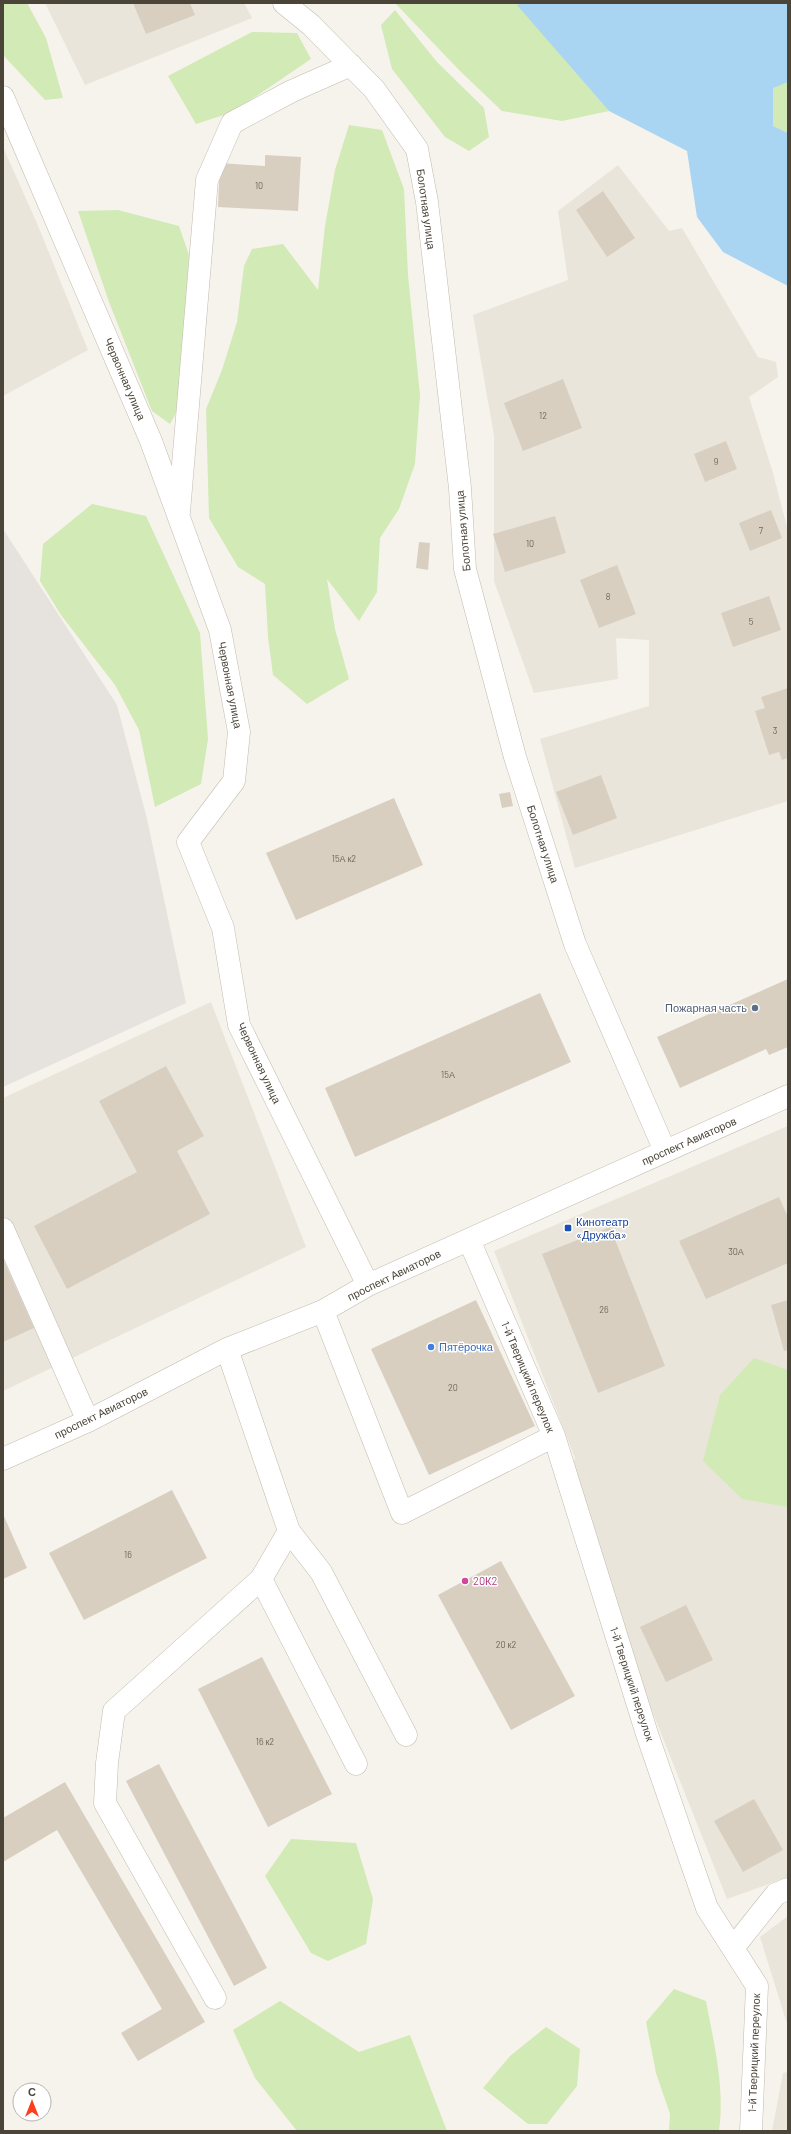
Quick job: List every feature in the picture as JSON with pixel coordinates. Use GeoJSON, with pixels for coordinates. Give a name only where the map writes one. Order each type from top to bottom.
{"type":"FeatureCollection","features":[{"type":"Feature","properties":{"kind":"street","name":"Болотная улица"},"geometry":{"type":"LineString","coordinates":[[284,3],[311,25],[374,89],[417,149],[427,202],[454,442],[465,569],[515,757],[575,944],[665,1151]]}},
{"type":"Feature","properties":{"kind":"street"},"geometry":{"type":"LineString","coordinates":[[179,517],[207,180],[232,123],[292,91],[351,65]]}},
{"type":"Feature","properties":{"kind":"street","name":"Червонная улица"},"geometry":{"type":"LineString","coordinates":[[3,97],[151,441],[220,630],[239,732],[234,781],[188,842],[223,928],[239,1025],[368,1285]]}},
{"type":"Feature","properties":{"kind":"street","name":"проспект Авиаторов"},"geometry":{"type":"LineString","coordinates":[[3,1459],[88,1421],[227,1350],[323,1311],[368,1285],[788,1096]]}},
{"type":"Feature","properties":{"kind":"street"},"geometry":{"type":"LineString","coordinates":[[3,1229],[88,1421]]}},
{"type":"Feature","properties":{"kind":"street","name":"1-й Тверицкий переулок"},"geometry":{"type":"LineString","coordinates":[[469,1240],[554,1436],[647,1734],[707,1908],[757,1986],[751,2131]]}},
{"type":"Feature","properties":{"kind":"street"},"geometry":{"type":"LineString","coordinates":[[323,1311],[402,1513],[554,1436]]}},
{"type":"Feature","properties":{"kind":"street"},"geometry":{"type":"LineString","coordinates":[[227,1350],[289,1531],[321,1572],[406,1735]]}},
{"type":"Feature","properties":{"kind":"street"},"geometry":{"type":"LineString","coordinates":[[216,1998],[105,1803],[107,1763],[114,1711],[261,1579],[289,1531]]}},
{"type":"Feature","properties":{"kind":"street"},"geometry":{"type":"LineString","coordinates":[[261,1579],[356,1764]]}},
{"type":"Feature","properties":{"kind":"street"},"geometry":{"type":"LineString","coordinates":[[733,1948],[776,1894],[788,1889]]}},
{"type":"Feature","properties":{"kind":"shaded area"},"geometry":{"type":"Polygon","coordinates":[[[45,3],[244,3],[252,18],[85,85],[45,3]]]}},
{"type":"Feature","properties":{"kind":"shaded area"},"geometry":{"type":"Polygon","coordinates":[[[3,147],[39,228],[88,350],[3,396],[3,147]]]}},
{"type":"Feature","properties":{"kind":"shaded area"},"geometry":{"type":"Polygon","coordinates":[[[618,165],[669,231],[682,228],[758,357],[776,362],[778,377],[749,397],[773,473],[788,531],[788,801],[575,868],[540,739],[649,706],[649,640],[616,638],[618,679],[534,693],[494,581],[494,436],[473,315],[568,280],[558,211],[618,165]]]}},
{"type":"Feature","properties":{"kind":"shaded area"},"geometry":{"type":"Polygon","coordinates":[[[3,529],[117,705],[147,819],[186,1003],[3,1087],[3,529]]]}},
{"type":"Feature","properties":{"kind":"shaded area"},"geometry":{"type":"Polygon","coordinates":[[[211,1002],[306,1247],[3,1391],[3,1098],[211,1002]]]}},
{"type":"Feature","properties":{"kind":"shaded area"},"geometry":{"type":"Polygon","coordinates":[[[788,1126],[788,1877],[727,1899],[565,1492],[575,1458],[494,1251],[788,1126]]]}},
{"type":"Feature","properties":{"kind":"shaded area"},"geometry":{"type":"Polygon","coordinates":[[[788,1916],[788,2027],[760,1937],[788,1916]]]}},
{"type":"Feature","properties":{"kind":"shaded area"},"geometry":{"type":"Polygon","coordinates":[[[788,2072],[788,2131],[772,2131],[783,2073],[788,2072]]]}},
{"type":"Feature","properties":{"kind":"green space"},"geometry":{"type":"Polygon","coordinates":[[[3,3],[27,3],[46,38],[63,98],[45,100],[3,55],[3,3]]]}},
{"type":"Feature","properties":{"kind":"green space"},"geometry":{"type":"Polygon","coordinates":[[[395,3],[522,3],[518,5],[609,111],[562,121],[502,111],[459,70],[395,3]]]}},
{"type":"Feature","properties":{"kind":"green space"},"geometry":{"type":"Polygon","coordinates":[[[395,10],[437,62],[484,108],[489,137],[469,151],[445,137],[392,69],[381,25],[395,10]]]}},
{"type":"Feature","properties":{"kind":"green space"},"geometry":{"type":"Polygon","coordinates":[[[252,32],[297,33],[311,59],[233,112],[196,124],[168,76],[252,32]]]}},
{"type":"Feature","properties":{"kind":"green space"},"geometry":{"type":"Polygon","coordinates":[[[788,82],[788,133],[773,126],[773,87],[788,82]]]}},
{"type":"Feature","properties":{"kind":"green space"},"geometry":{"type":"Polygon","coordinates":[[[349,125],[382,130],[404,189],[408,275],[420,395],[415,464],[399,509],[380,538],[377,592],[359,621],[327,579],[335,629],[349,679],[307,704],[273,675],[268,637],[265,584],[238,567],[209,518],[206,409],[222,370],[237,322],[244,266],[252,249],[283,244],[318,290],[325,226],[335,170],[349,125]]]}},
{"type":"Feature","properties":{"kind":"green space"},"geometry":{"type":"Polygon","coordinates":[[[118,210],[179,226],[189,255],[179,407],[170,424],[152,411],[109,302],[78,211],[118,210]]]}},
{"type":"Feature","properties":{"kind":"green space"},"geometry":{"type":"Polygon","coordinates":[[[92,504],[146,516],[200,633],[208,739],[201,784],[155,807],[139,730],[115,685],[61,615],[40,581],[43,544],[92,504]]]}},
{"type":"Feature","properties":{"kind":"green space"},"geometry":{"type":"Polygon","coordinates":[[[754,1358],[788,1370],[788,1507],[742,1499],[703,1461],[720,1395],[754,1358]]]}},
{"type":"Feature","properties":{"kind":"green space"},"geometry":{"type":"Polygon","coordinates":[[[291,1839],[356,1843],[373,1899],[366,1944],[328,1961],[311,1953],[265,1876],[291,1839]]]}},
{"type":"Feature","properties":{"kind":"green space"},"geometry":{"type":"Polygon","coordinates":[[[674,1989],[706,2001],[720,2082],[721,2098],[719,2131],[669,2131],[670,2114],[656,2073],[646,2022],[674,1989]]]}},
{"type":"Feature","properties":{"kind":"green space"},"geometry":{"type":"Polygon","coordinates":[[[280,2001],[359,2052],[410,2035],[447,2131],[297,2131],[255,2078],[233,2030],[280,2001]]]}},
{"type":"Feature","properties":{"kind":"green space"},"geometry":{"type":"Polygon","coordinates":[[[546,2027],[580,2049],[577,2086],[547,2124],[528,2124],[483,2088],[510,2056],[546,2027]]]}},
{"type":"Feature","properties":{"kind":"water"},"geometry":{"type":"Polygon","coordinates":[[[522,3],[788,3],[788,82],[773,88],[773,126],[788,133],[788,286],[723,252],[697,217],[687,151],[609,111],[517,5],[522,3]]]}},
{"type":"Feature","properties":{"kind":"building"},"geometry":{"type":"Polygon","coordinates":[[[133,3],[190,3],[195,15],[146,34],[133,3]]]}},
{"type":"Feature","properties":{"kind":"building"},"geometry":{"type":"Polygon","coordinates":[[[265,155],[301,157],[298,211],[218,207],[220,163],[265,166],[265,155]]]}},
{"type":"Feature","properties":{"kind":"building"},"geometry":{"type":"Polygon","coordinates":[[[603,191],[635,238],[607,257],[576,210],[603,191]]]}},
{"type":"Feature","properties":{"kind":"building"},"geometry":{"type":"Polygon","coordinates":[[[563,379],[582,428],[523,451],[504,403],[563,379]]]}},
{"type":"Feature","properties":{"kind":"building"},"geometry":{"type":"Polygon","coordinates":[[[726,441],[737,469],[705,482],[694,454],[726,441]]]}},
{"type":"Feature","properties":{"kind":"building"},"geometry":{"type":"Polygon","coordinates":[[[771,510],[782,538],[750,551],[739,523],[771,510]]]}},
{"type":"Feature","properties":{"kind":"building"},"geometry":{"type":"Polygon","coordinates":[[[555,516],[566,553],[505,572],[493,534],[555,516]]]}},
{"type":"Feature","properties":{"kind":"building"},"geometry":{"type":"Polygon","coordinates":[[[419,542],[430,543],[428,570],[416,568],[419,542]]]}},
{"type":"Feature","properties":{"kind":"building"},"geometry":{"type":"Polygon","coordinates":[[[617,565],[636,614],[599,628],[580,580],[617,565]]]}},
{"type":"Feature","properties":{"kind":"building"},"geometry":{"type":"Polygon","coordinates":[[[769,596],[781,630],[733,647],[721,613],[769,596]]]}},
{"type":"Feature","properties":{"kind":"building"},"geometry":{"type":"Polygon","coordinates":[[[788,688],[788,758],[782,760],[779,752],[769,755],[755,711],[765,708],[761,697],[788,688]]]}},
{"type":"Feature","properties":{"kind":"building"},"geometry":{"type":"Polygon","coordinates":[[[601,775],[617,818],[573,835],[556,792],[601,775]]]}},
{"type":"Feature","properties":{"kind":"building"},"geometry":{"type":"Polygon","coordinates":[[[510,792],[513,806],[502,808],[499,794],[510,792]]]}},
{"type":"Feature","properties":{"kind":"building"},"geometry":{"type":"Polygon","coordinates":[[[394,798],[423,865],[296,920],[266,853],[394,798]]]}},
{"type":"Feature","properties":{"kind":"building","name":"Пожарная часть"},"geometry":{"type":"Polygon","coordinates":[[[788,979],[788,1047],[769,1055],[766,1049],[680,1088],[657,1037],[788,979]]]}},
{"type":"Feature","properties":{"kind":"building"},"geometry":{"type":"Polygon","coordinates":[[[540,993],[571,1062],[355,1157],[325,1088],[540,993]]]}},
{"type":"Feature","properties":{"kind":"building"},"geometry":{"type":"Polygon","coordinates":[[[166,1066],[204,1136],[177,1151],[210,1214],[67,1289],[34,1226],[137,1172],[99,1101],[166,1066]]]}},
{"type":"Feature","properties":{"kind":"building"},"geometry":{"type":"Polygon","coordinates":[[[779,1197],[788,1217],[788,1263],[706,1299],[679,1241],[779,1197]]]}},
{"type":"Feature","properties":{"kind":"building"},"geometry":{"type":"Polygon","coordinates":[[[610,1227],[665,1366],[598,1393],[542,1254],[610,1227]]]}},
{"type":"Feature","properties":{"kind":"building"},"geometry":{"type":"Polygon","coordinates":[[[3,1259],[34,1328],[3,1342],[3,1259]]]}},
{"type":"Feature","properties":{"kind":"building"},"geometry":{"type":"Polygon","coordinates":[[[476,1300],[535,1426],[429,1475],[371,1349],[476,1300]]]}},
{"type":"Feature","properties":{"kind":"building"},"geometry":{"type":"Polygon","coordinates":[[[788,1300],[788,1350],[784,1351],[771,1305],[788,1300]]]}},
{"type":"Feature","properties":{"kind":"building"},"geometry":{"type":"Polygon","coordinates":[[[172,1490],[207,1558],[84,1620],[49,1553],[172,1490]]]}},
{"type":"Feature","properties":{"kind":"building"},"geometry":{"type":"Polygon","coordinates":[[[3,1514],[27,1568],[3,1579],[3,1514]]]}},
{"type":"Feature","properties":{"kind":"building"},"geometry":{"type":"Polygon","coordinates":[[[501,1561],[575,1696],[511,1730],[438,1595],[501,1561]]]}},
{"type":"Feature","properties":{"kind":"building"},"geometry":{"type":"Polygon","coordinates":[[[686,1605],[713,1660],[666,1682],[640,1627],[686,1605]]]}},
{"type":"Feature","properties":{"kind":"building"},"geometry":{"type":"Polygon","coordinates":[[[262,1657],[332,1794],[268,1827],[198,1689],[262,1657]]]}},
{"type":"Feature","properties":{"kind":"building"},"geometry":{"type":"Polygon","coordinates":[[[159,1764],[267,1968],[234,1986],[126,1781],[159,1764]]]}},
{"type":"Feature","properties":{"kind":"building"},"geometry":{"type":"Polygon","coordinates":[[[65,1782],[205,2022],[138,2061],[121,2033],[162,2009],[57,1830],[3,1862],[3,1818],[65,1782]]]}},
{"type":"Feature","properties":{"kind":"building"},"geometry":{"type":"Polygon","coordinates":[[[754,1799],[783,1850],[743,1872],[714,1821],[754,1799]]]}},
{"type":"Feature","properties":{"kind":"place","name":"Пожарная часть"},"geometry":{"type":"Point","coordinates":[755,1008]}},
{"type":"Feature","properties":{"kind":"place","name":"Кинотеатр «Дружба»"},"geometry":{"type":"Point","coordinates":[568,1228]}},
{"type":"Feature","properties":{"kind":"place","name":"Пятёрочка"},"geometry":{"type":"Point","coordinates":[431,1347]}},
{"type":"Feature","properties":{"kind":"place","name":"20К2"},"geometry":{"type":"Point","coordinates":[465,1581]}}]}
